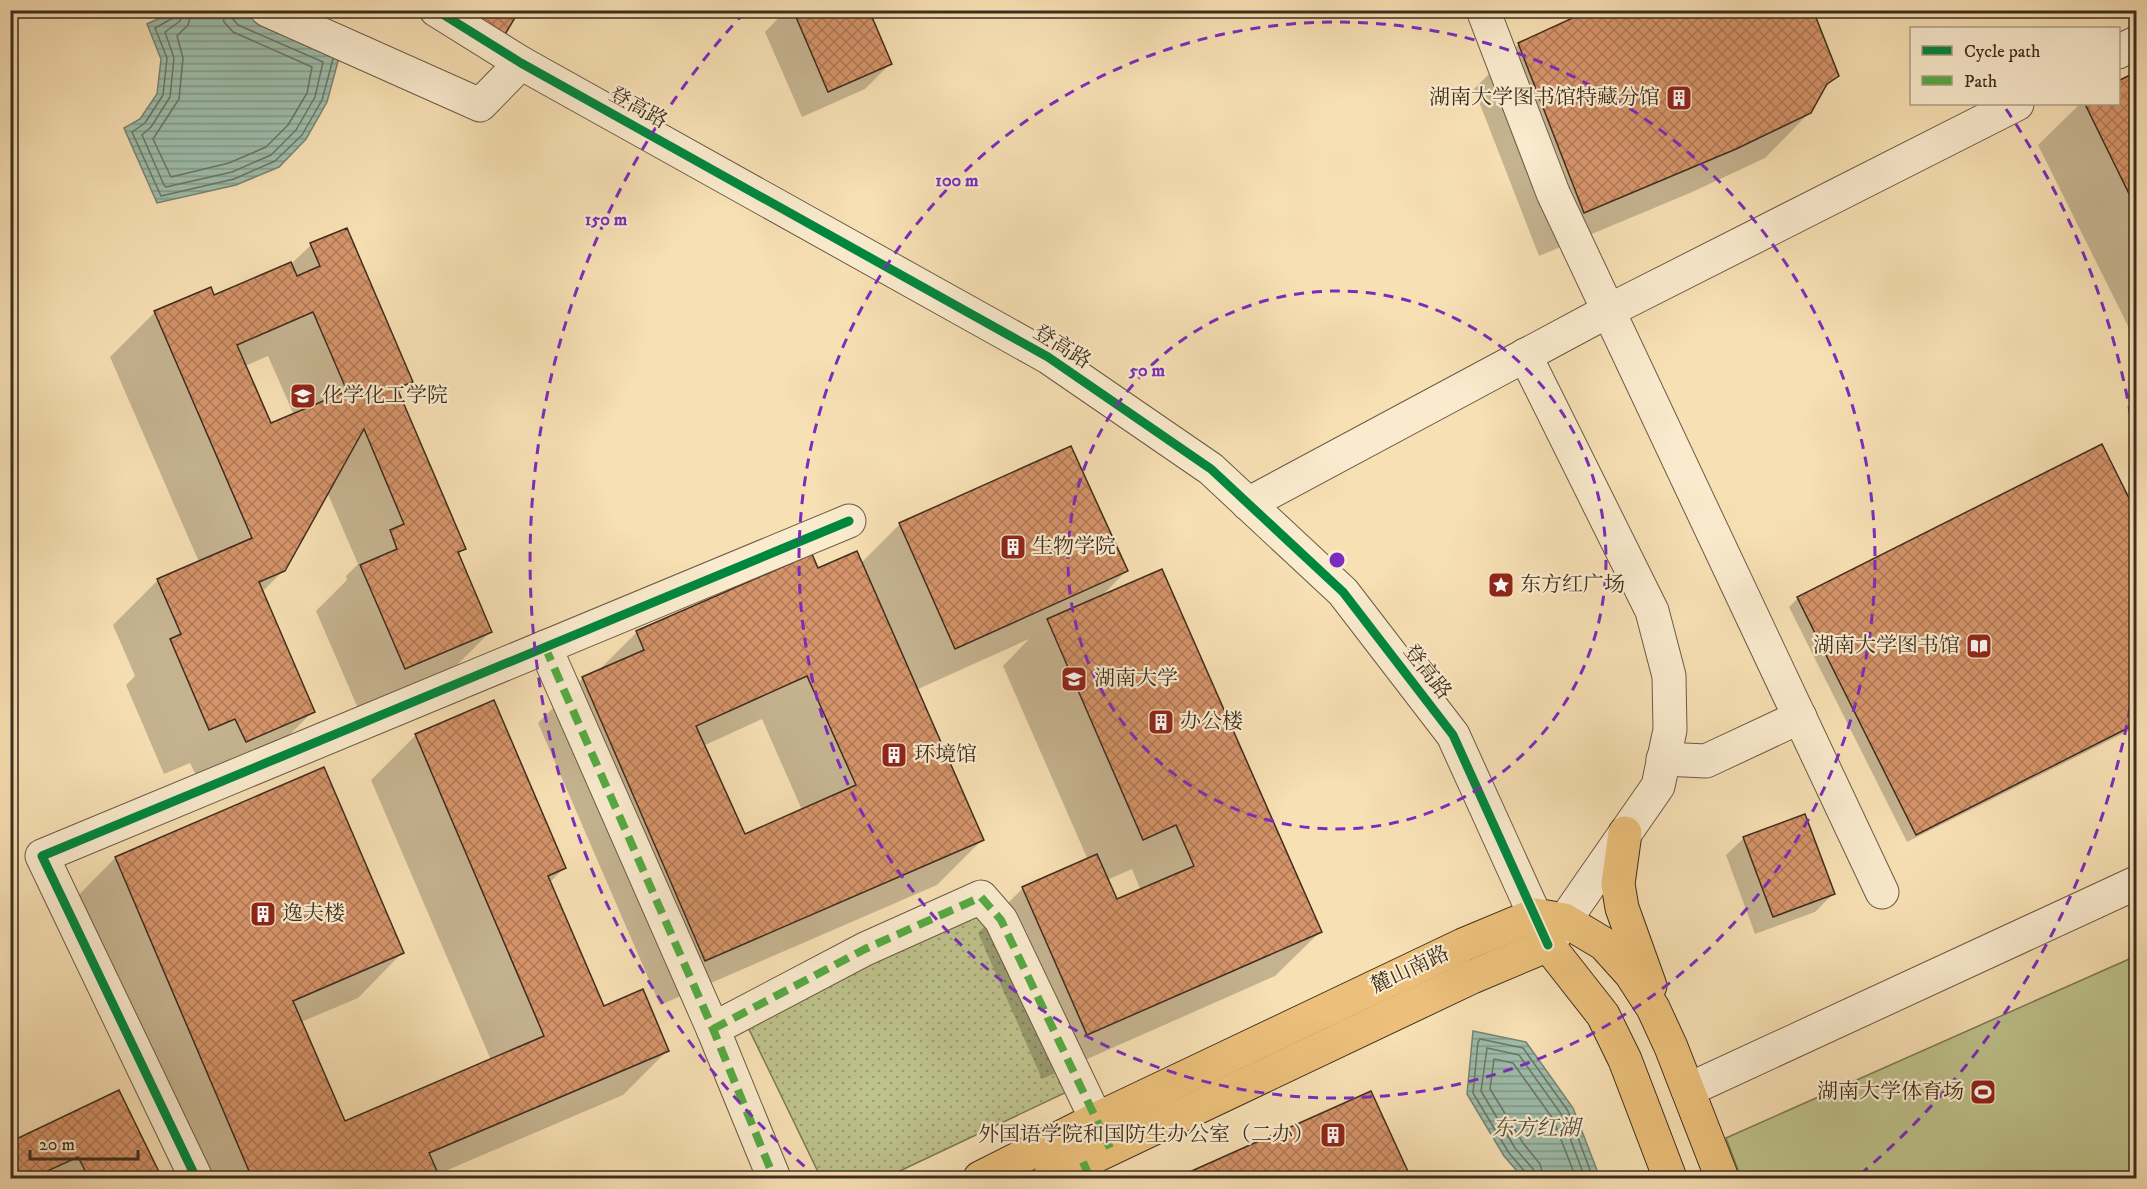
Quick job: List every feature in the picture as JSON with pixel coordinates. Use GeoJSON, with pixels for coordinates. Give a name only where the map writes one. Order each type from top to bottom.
{"type":"FeatureCollection","features":[{"type":"Feature","properties":{"kind":"main road"},"geometry":{"type":"LineString","coordinates":[[1625,833],[1618,884],[1622,908],[1671,1047],[1722,1179]]}},
{"type":"Feature","properties":{"kind":"main road"},"geometry":{"type":"LineString","coordinates":[[1549,927],[1604,944],[1631,974],[1653,1008],[1671,1047]]}},
{"type":"Feature","properties":{"kind":"main road"},"geometry":{"type":"LineString","coordinates":[[1549,927],[1604,1015],[1625,1060],[1670,1179]]}},
{"type":"Feature","properties":{"kind":"main road","name":"麓山南路"},"geometry":{"type":"LineString","coordinates":[[1049,1179],[1095,1152],[1472,977],[1549,927]]}},
{"type":"Feature","properties":{"kind":"main road","name":"麓山南路"},"geometry":{"type":"LineString","coordinates":[[980,1179],[1095,1152]]}},
{"type":"Feature","properties":{"kind":"street"},"geometry":{"type":"LineString","coordinates":[[267,10],[480,105],[521,63]]}},
{"type":"Feature","properties":{"kind":"street","name":"登高路"},"geometry":{"type":"LineString","coordinates":[[436,10],[521,63],[1048,357],[1211,470],[1343,592],[1453,735],[1549,927]]}},
{"type":"Feature","properties":{"kind":"street"},"geometry":{"type":"LineString","coordinates":[[1483,10],[1552,193],[1882,892]]}},
{"type":"Feature","properties":{"kind":"street"},"geometry":{"type":"LineString","coordinates":[[2120,51],[2136,43]]}},
{"type":"Feature","properties":{"kind":"street"},"geometry":{"type":"LineString","coordinates":[[1248,504],[1608,311],[2015,105]]}},
{"type":"Feature","properties":{"kind":"street"},"geometry":{"type":"LineString","coordinates":[[1525,355],[1652,610],[1669,676],[1670,730],[1658,786],[1625,833],[1549,927]]}},
{"type":"Feature","properties":{"kind":"street"},"geometry":{"type":"LineString","coordinates":[[196,1179],[42,856],[849,521]]}},
{"type":"Feature","properties":{"kind":"street"},"geometry":{"type":"LineString","coordinates":[[545,647],[713,1029],[774,1179]]}},
{"type":"Feature","properties":{"kind":"street"},"geometry":{"type":"LineString","coordinates":[[1663,759],[1706,761],[1800,717]]}},
{"type":"Feature","properties":{"kind":"street"},"geometry":{"type":"LineString","coordinates":[[1688,1090],[2136,883]]}},
{"type":"Feature","properties":{"kind":"street"},"geometry":{"type":"LineString","coordinates":[[713,1029],[865,949],[981,897],[1001,920],[1095,1152]]}},
{"type":"Feature","properties":{"kind":"green space"},"geometry":{"type":"Polygon","coordinates":[[[984,907],[1071,1090],[885,1178],[821,1178],[745,1021],[984,907]]]}},
{"type":"Feature","properties":{"kind":"green space","name":"湖南大学体育场"},"geometry":{"type":"Polygon","coordinates":[[[2136,956],[2136,1178],[1741,1178],[1726,1138],[2136,956]]]}},
{"type":"Feature","properties":{"kind":"water"},"geometry":{"type":"Polygon","coordinates":[[[175,11],[239,11],[340,54],[327,102],[306,139],[279,167],[236,185],[157,203],[124,128],[140,119],[157,94],[161,59],[147,24],[175,11]]]}},
{"type":"Feature","properties":{"kind":"water","name":"东方红湖"},"geometry":{"type":"Polygon","coordinates":[[[1473,1031],[1526,1042],[1573,1108],[1600,1178],[1523,1178],[1504,1156],[1467,1094],[1473,1031]]]}},
{"type":"Feature","properties":{"kind":"building"},"geometry":{"type":"Polygon","coordinates":[[[469,10],[508,10],[516,16],[501,41],[465,18],[469,10]]]}},
{"type":"Feature","properties":{"kind":"building"},"geometry":{"type":"Polygon","coordinates":[[[793,10],[869,10],[892,64],[828,92],[793,10]]]}},
{"type":"Feature","properties":{"kind":"building","name":"湖南大学图书馆特藏分馆"},"geometry":{"type":"Polygon","coordinates":[[[1590,10],[1813,10],[1839,76],[1827,84],[1811,113],[1736,149],[1584,213],[1518,43],[1590,10]]]}},
{"type":"Feature","properties":{"kind":"building"},"geometry":{"type":"Polygon","coordinates":[[[2136,72],[2136,208],[2085,105],[2120,105],[2120,80],[2136,72]]]}},
{"type":"Feature","properties":{"kind":"building"},"geometry":{"type":"Polygon","coordinates":[[[347,228],[413,382],[397,388],[466,549],[458,552],[492,632],[405,669],[360,565],[397,549],[390,530],[404,524],[364,429],[285,571],[259,582],[315,712],[246,742],[235,719],[209,730],[170,639],[181,634],[157,579],[252,538],[154,311],[211,287],[214,295],[291,262],[297,276],[320,266],[310,243],[347,228]],[[313,312],[237,345],[271,423],[347,391],[313,312]]]}},
{"type":"Feature","properties":{"kind":"building","name":"湖南大学图书馆"},"geometry":{"type":"Polygon","coordinates":[[[2102,444],[2136,512],[2136,724],[1916,835],[1797,597],[2102,444]]]}},
{"type":"Feature","properties":{"kind":"building","name":"生物学院"},"geometry":{"type":"Polygon","coordinates":[[[1071,446],[1128,571],[955,649],[899,523],[1071,446]]]}},
{"type":"Feature","properties":{"kind":"building","name":"环境馆"},"geometry":{"type":"Polygon","coordinates":[[[857,551],[984,840],[705,961],[582,677],[644,650],[636,631],[812,554],[818,568],[857,551]],[[807,676],[696,726],[745,834],[856,785],[807,676]]]}},
{"type":"Feature","properties":{"kind":"building","name":"办公楼"},"geometry":{"type":"Polygon","coordinates":[[[1162,569],[1322,932],[1087,1035],[1022,887],[1097,854],[1117,899],[1194,866],[1176,825],[1143,840],[1047,619],[1162,569]]]}},
{"type":"Feature","properties":{"kind":"building","name":"逸夫楼"},"geometry":{"type":"Polygon","coordinates":[[[494,700],[566,868],[548,876],[604,1006],[643,989],[669,1051],[429,1153],[440,1178],[252,1178],[115,857],[324,767],[404,953],[293,1001],[345,1121],[544,1036],[415,734],[494,700]]]}},
{"type":"Feature","properties":{"kind":"building"},"geometry":{"type":"Polygon","coordinates":[[[1805,814],[1835,894],[1773,917],[1743,837],[1805,814]]]}},
{"type":"Feature","properties":{"kind":"building"},"geometry":{"type":"Polygon","coordinates":[[[119,1090],[162,1178],[89,1178],[78,1157],[45,1172],[48,1178],[10,1178],[10,1142],[119,1090]]]}},
{"type":"Feature","properties":{"kind":"building","name":"外国语学院和国防生办公室（二办）"},"geometry":{"type":"Polygon","coordinates":[[[1371,1091],[1411,1178],[1176,1178],[1371,1091]]]}},
{"type":"Feature","properties":{"kind":"marked path"},"geometry":{"type":"LineString","coordinates":[[545,647],[713,1029],[774,1178]]}},
{"type":"Feature","properties":{"kind":"marked path"},"geometry":{"type":"LineString","coordinates":[[713,1029],[865,949],[981,897],[1001,920],[1110,1148]]}},
{"type":"Feature","properties":{"kind":"marked path"},"geometry":{"type":"LineString","coordinates":[[1083,1162],[1090,1178]]}},
{"type":"Feature","properties":{"kind":"cycle path"},"geometry":{"type":"LineString","coordinates":[[436,10],[521,63],[1048,357],[1211,469],[1343,592],[1453,735],[1548,945]]}},
{"type":"Feature","properties":{"kind":"cycle path"},"geometry":{"type":"LineString","coordinates":[[196,1178],[42,856],[849,521]]}},
{"type":"Feature","properties":{"kind":"place","name":"湖南大学图书馆特藏分馆"},"geometry":{"type":"Point","coordinates":[1679,98]}},
{"type":"Feature","properties":{"kind":"place","name":"化学化工学院"},"geometry":{"type":"Point","coordinates":[303,396]}},
{"type":"Feature","properties":{"kind":"place","name":"生物学院"},"geometry":{"type":"Point","coordinates":[1013,547]}},
{"type":"Feature","properties":{"kind":"place","name":"东方红广场"},"geometry":{"type":"Point","coordinates":[1501,585]}},
{"type":"Feature","properties":{"kind":"place","name":"湖南大学图书馆"},"geometry":{"type":"Point","coordinates":[1979,646]}},
{"type":"Feature","properties":{"kind":"place","name":"湖南大学"},"geometry":{"type":"Point","coordinates":[1074,679]}},
{"type":"Feature","properties":{"kind":"place","name":"办公楼"},"geometry":{"type":"Point","coordinates":[1161,722]}},
{"type":"Feature","properties":{"kind":"place","name":"环境馆"},"geometry":{"type":"Point","coordinates":[894,755]}},
{"type":"Feature","properties":{"kind":"place","name":"逸夫楼"},"geometry":{"type":"Point","coordinates":[263,914]}},
{"type":"Feature","properties":{"kind":"place","name":"湖南大学体育场"},"geometry":{"type":"Point","coordinates":[1983,1092]}},
{"type":"Feature","properties":{"kind":"place","name":"外国语学院和国防生办公室（二办）"},"geometry":{"type":"Point","coordinates":[1333,1135]}}]}
